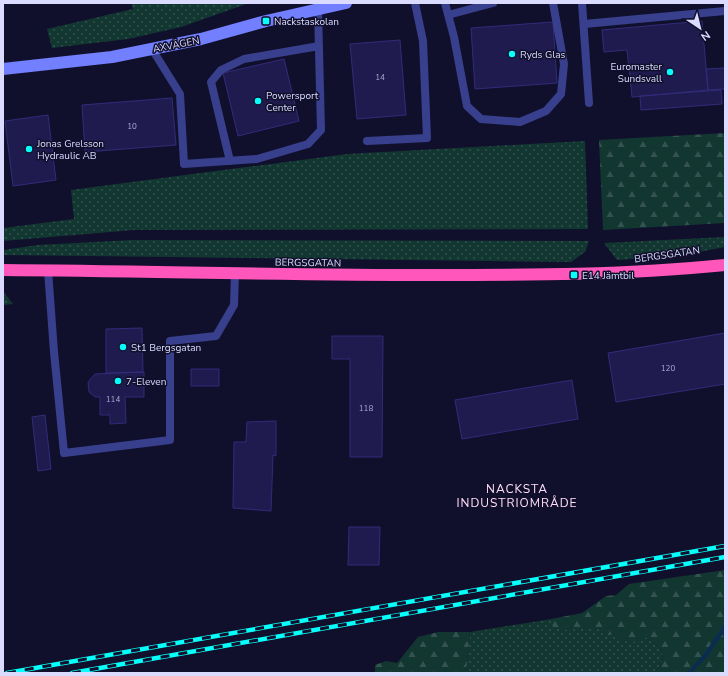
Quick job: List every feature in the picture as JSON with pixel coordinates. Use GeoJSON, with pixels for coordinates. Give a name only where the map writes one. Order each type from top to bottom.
{"type":"FeatureCollection","features":[{"type":"Feature","properties":{"kind":"highway","name":"BERGSGATAN"},"geometry":{"type":"LineString","coordinates":[[612,273],[725,257]]}},
{"type":"Feature","properties":{"kind":"highway","name":"BERGSGATAN"},"geometry":{"type":"LineString","coordinates":[[3,270],[346,275],[612,273],[725,265]]}},
{"type":"Feature","properties":{"kind":"street","name":"AXVÄGEN"},"geometry":{"type":"LineString","coordinates":[[3,69],[112,56],[201,39],[266,21],[346,3]]}},
{"type":"Feature","properties":{"kind":"lane"},"geometry":{"type":"LineString","coordinates":[[367,141],[427,138],[424,41],[415,3]]}},
{"type":"Feature","properties":{"kind":"lane"},"geometry":{"type":"LineString","coordinates":[[445,3],[467,106],[481,119],[520,122],[546,111],[561,94],[564,64],[554,3]]}},
{"type":"Feature","properties":{"kind":"lane"},"geometry":{"type":"LineString","coordinates":[[448,15],[493,3]]}},
{"type":"Feature","properties":{"kind":"lane"},"geometry":{"type":"LineString","coordinates":[[582,3],[589,103]]}},
{"type":"Feature","properties":{"kind":"lane"},"geometry":{"type":"LineString","coordinates":[[152,48],[180,94],[184,164],[257,159],[308,144],[321,130],[318,9]]}},
{"type":"Feature","properties":{"kind":"lane"},"geometry":{"type":"LineString","coordinates":[[584,24],[725,11]]}},
{"type":"Feature","properties":{"kind":"lane"},"geometry":{"type":"LineString","coordinates":[[230,161],[211,82],[221,70],[244,59],[319,46]]}},
{"type":"Feature","properties":{"kind":"lane"},"geometry":{"type":"LineString","coordinates":[[48,270],[64,453],[170,440],[170,341],[216,336],[234,305],[235,273]]}},
{"type":"Feature","properties":{"kind":"green space"},"geometry":{"type":"Polygon","coordinates":[[[131,3],[249,3],[181,27],[128,39],[52,48],[47,29],[133,9],[131,3]]]}},
{"type":"Feature","properties":{"kind":"green space"},"geometry":{"type":"Polygon","coordinates":[[[725,133],[725,223],[603,230],[599,140],[725,133]]]}},
{"type":"Feature","properties":{"kind":"green space"},"geometry":{"type":"Polygon","coordinates":[[[585,141],[588,229],[134,230],[3,241],[3,228],[74,219],[71,190],[347,154],[585,141]]]}},
{"type":"Feature","properties":{"kind":"green space"},"geometry":{"type":"Polygon","coordinates":[[[725,237],[725,247],[678,256],[617,260],[604,243],[725,237]]]}},
{"type":"Feature","properties":{"kind":"green space"},"geometry":{"type":"Polygon","coordinates":[[[132,240],[589,241],[585,252],[571,262],[3,255],[3,250],[38,245],[132,240]]]}},
{"type":"Feature","properties":{"kind":"green space"},"geometry":{"type":"Polygon","coordinates":[[[3,291],[13,304],[3,305],[3,291]]]}},
{"type":"Feature","properties":{"kind":"green space"},"geometry":{"type":"Polygon","coordinates":[[[725,570],[725,673],[655,673],[663,660],[661,649],[646,637],[631,643],[621,640],[614,634],[605,636],[597,627],[567,630],[553,628],[551,619],[582,613],[606,596],[616,595],[629,584],[725,570]]]}},
{"type":"Feature","properties":{"kind":"green space"},"geometry":{"type":"Polygon","coordinates":[[[551,619],[554,628],[597,627],[605,636],[614,634],[629,640],[646,637],[661,649],[663,660],[655,673],[466,673],[470,632],[551,619]]]}},
{"type":"Feature","properties":{"kind":"green space"},"geometry":{"type":"Polygon","coordinates":[[[438,632],[470,632],[466,673],[375,673],[375,665],[386,661],[397,663],[418,637],[438,632]]]}},
{"type":"Feature","properties":{"kind":"building"},"geometry":{"type":"Polygon","coordinates":[[[702,21],[708,90],[632,97],[627,50],[604,52],[602,30],[702,21]]]}},
{"type":"Feature","properties":{"kind":"building"},"geometry":{"type":"Polygon","coordinates":[[[553,22],[557,83],[475,89],[471,28],[553,22]]]}},
{"type":"Feature","properties":{"kind":"building"},"geometry":{"type":"Polygon","coordinates":[[[400,40],[406,115],[357,119],[350,44],[400,40]]]}},
{"type":"Feature","properties":{"kind":"building"},"geometry":{"type":"Polygon","coordinates":[[[284,59],[299,121],[238,136],[223,73],[284,59]]]}},
{"type":"Feature","properties":{"kind":"building"},"geometry":{"type":"Polygon","coordinates":[[[725,68],[725,89],[708,90],[706,69],[725,68]]]}},
{"type":"Feature","properties":{"kind":"building"},"geometry":{"type":"Polygon","coordinates":[[[721,90],[722,104],[641,110],[640,96],[721,90]]]}},
{"type":"Feature","properties":{"kind":"building"},"geometry":{"type":"Polygon","coordinates":[[[172,98],[176,145],[85,152],[82,105],[172,98]]]}},
{"type":"Feature","properties":{"kind":"building"},"geometry":{"type":"Polygon","coordinates":[[[48,115],[56,180],[13,186],[5,121],[48,115]]]}},
{"type":"Feature","properties":{"kind":"building"},"geometry":{"type":"Polygon","coordinates":[[[142,328],[143,372],[106,373],[106,329],[142,328]]]}},
{"type":"Feature","properties":{"kind":"building"},"geometry":{"type":"Polygon","coordinates":[[[725,333],[725,384],[616,402],[608,353],[725,333]]]}},
{"type":"Feature","properties":{"kind":"building"},"geometry":{"type":"Polygon","coordinates":[[[332,336],[383,336],[382,457],[350,457],[350,359],[332,359],[332,336]]]}},
{"type":"Feature","properties":{"kind":"building"},"geometry":{"type":"Polygon","coordinates":[[[191,369],[219,369],[219,386],[191,386],[191,369]]]}},
{"type":"Feature","properties":{"kind":"building"},"geometry":{"type":"Polygon","coordinates":[[[144,372],[144,397],[125,397],[126,423],[110,424],[110,415],[100,415],[100,397],[95,397],[89,392],[88,382],[95,374],[144,372]]]}},
{"type":"Feature","properties":{"kind":"building"},"geometry":{"type":"Polygon","coordinates":[[[572,380],[578,419],[462,439],[455,400],[572,380]]]}},
{"type":"Feature","properties":{"kind":"building"},"geometry":{"type":"Polygon","coordinates":[[[45,415],[51,469],[38,471],[32,417],[45,415]]]}},
{"type":"Feature","properties":{"kind":"building"},"geometry":{"type":"Polygon","coordinates":[[[276,421],[276,456],[273,455],[271,511],[233,508],[234,442],[246,442],[247,422],[276,421]]]}},
{"type":"Feature","properties":{"kind":"building"},"geometry":{"type":"Polygon","coordinates":[[[349,527],[380,527],[379,565],[348,565],[349,527]]]}},
{"type":"Feature","properties":{"kind":"waterway"},"geometry":{"type":"LineString","coordinates":[[689,673],[705,656],[725,627]]}},
{"type":"Feature","properties":{"kind":"railway"},"geometry":{"type":"LineString","coordinates":[[7,673],[725,546]]}},
{"type":"Feature","properties":{"kind":"railway"},"geometry":{"type":"LineString","coordinates":[[72,673],[725,557]]}},
{"type":"Feature","properties":{"kind":"place","name":"Nackstaskolan"},"geometry":{"type":"Point","coordinates":[266,21]}},
{"type":"Feature","properties":{"kind":"place","name":"Ryds Glas"},"geometry":{"type":"Point","coordinates":[512,54]}},
{"type":"Feature","properties":{"kind":"place","name":"Euromaster Sundsvall"},"geometry":{"type":"Point","coordinates":[670,72]}},
{"type":"Feature","properties":{"kind":"place","name":"Powersport Center"},"geometry":{"type":"Point","coordinates":[258,101]}},
{"type":"Feature","properties":{"kind":"place","name":"Jonas Grelsson Hydraulic AB"},"geometry":{"type":"Point","coordinates":[29,149]}},
{"type":"Feature","properties":{"kind":"place","name":"E14 Jämtbil"},"geometry":{"type":"Point","coordinates":[574,275]}},
{"type":"Feature","properties":{"kind":"place","name":"St1 Bergsgatan"},"geometry":{"type":"Point","coordinates":[123,347]}},
{"type":"Feature","properties":{"kind":"place","name":"7-Eleven"},"geometry":{"type":"Point","coordinates":[118,381]}},
{"type":"Feature","properties":{"kind":"district","name":"NACKSTA INDUSTRIOMRÅDE"},"geometry":{"type":"Point","coordinates":[517,496]}}]}
